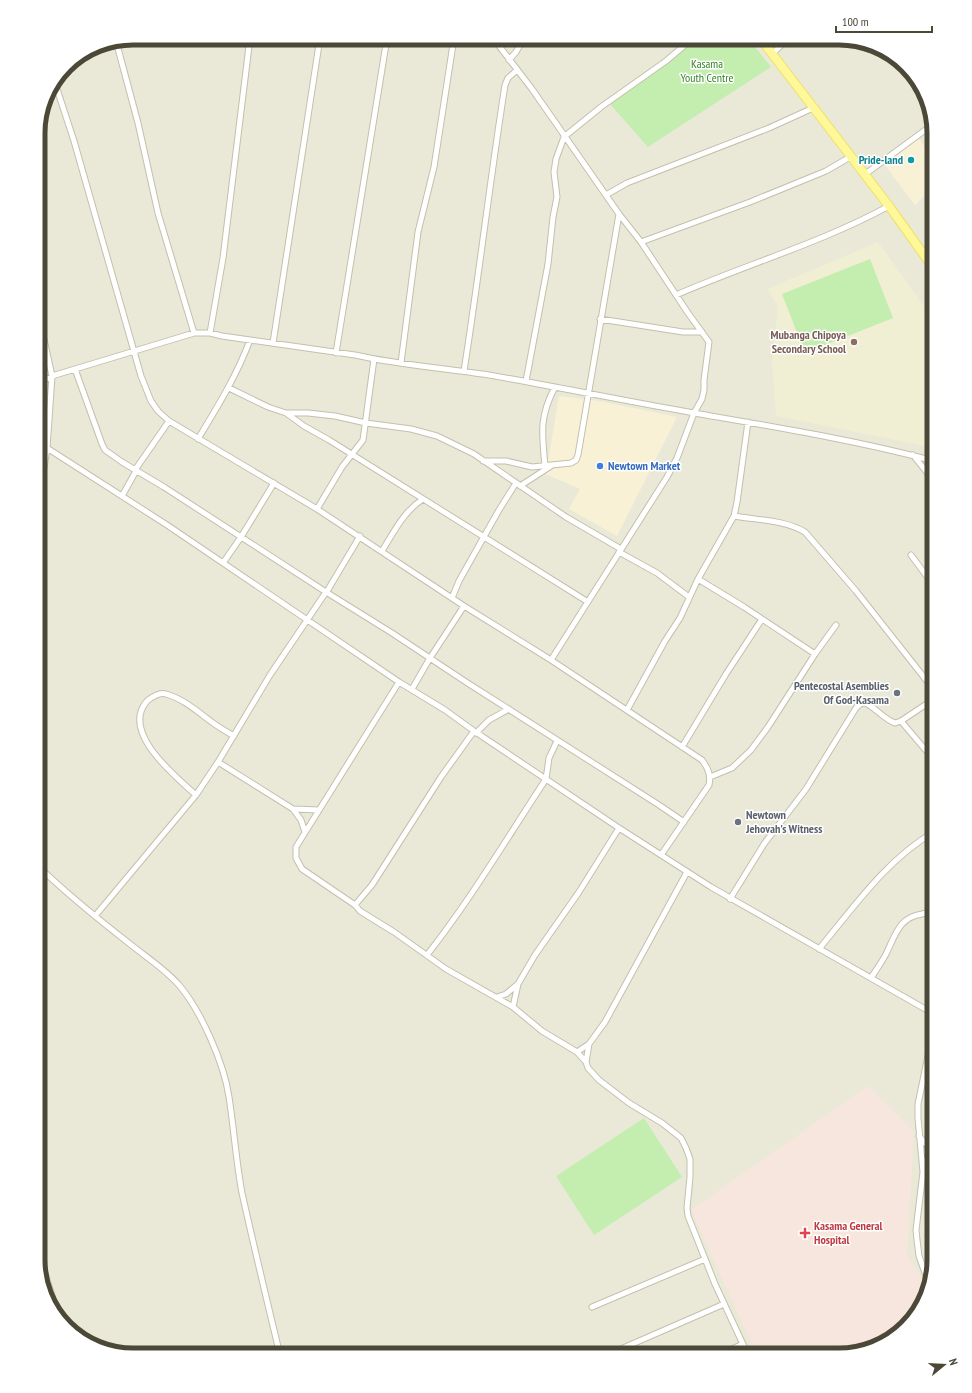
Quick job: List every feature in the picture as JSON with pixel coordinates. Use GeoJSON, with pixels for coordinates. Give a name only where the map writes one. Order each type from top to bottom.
{"type":"FeatureCollection","features":[{"type":"Feature","properties":{"kind":"main road"},"geometry":{"type":"LineString","coordinates":[[765,45],[812,108],[889,206],[927,259]]}},
{"type":"Feature","properties":{"kind":"street"},"geometry":{"type":"LineString","coordinates":[[210,333],[223,258],[249,45]]}},
{"type":"Feature","properties":{"kind":"street"},"geometry":{"type":"LineString","coordinates":[[273,343],[319,45]]}},
{"type":"Feature","properties":{"kind":"street"},"geometry":{"type":"LineString","coordinates":[[336,352],[386,45]]}},
{"type":"Feature","properties":{"kind":"street"},"geometry":{"type":"LineString","coordinates":[[401,363],[418,232],[434,166],[453,45]]}},
{"type":"Feature","properties":{"kind":"street"},"geometry":{"type":"LineString","coordinates":[[498,45],[641,242],[688,313],[707,338],[709,346],[702,399],[694,412],[677,458],[667,477],[551,660]]}},
{"type":"Feature","properties":{"kind":"street"},"geometry":{"type":"LineString","coordinates":[[509,60],[520,45]]}},
{"type":"Feature","properties":{"kind":"street"},"geometry":{"type":"LineString","coordinates":[[526,381],[548,264],[557,197],[554,172],[556,159],[564,137],[602,107],[666,61],[685,45]]}},
{"type":"Feature","properties":{"kind":"street"},"geometry":{"type":"LineString","coordinates":[[772,54],[782,45]]}},
{"type":"Feature","properties":{"kind":"street"},"geometry":{"type":"LineString","coordinates":[[118,47],[138,123],[158,213],[194,333]]}},
{"type":"Feature","properties":{"kind":"street"},"geometry":{"type":"LineString","coordinates":[[464,371],[505,85],[508,78],[516,70]]}},
{"type":"Feature","properties":{"kind":"street"},"geometry":{"type":"LineString","coordinates":[[56,90],[74,141],[141,376],[151,401],[158,412],[168,421],[274,483],[360,536],[464,606],[551,660],[702,760],[707,767],[710,777],[709,785],[661,855]]}},
{"type":"Feature","properties":{"kind":"street"},"geometry":{"type":"LineString","coordinates":[[606,195],[626,183],[769,128],[812,108]]}},
{"type":"Feature","properties":{"kind":"street"},"geometry":{"type":"LineString","coordinates":[[864,175],[927,129]]}},
{"type":"Feature","properties":{"kind":"street"},"geometry":{"type":"LineString","coordinates":[[641,242],[758,199],[826,170],[850,157]]}},
{"type":"Feature","properties":{"kind":"street"},"geometry":{"type":"LineString","coordinates":[[676,295],[731,272],[842,230],[889,206]]}},
{"type":"Feature","properties":{"kind":"street"},"geometry":{"type":"LineString","coordinates":[[483,460],[506,462],[532,467],[571,463],[576,460],[589,393],[600,319],[620,214]]}},
{"type":"Feature","properties":{"kind":"street"},"geometry":{"type":"LineString","coordinates":[[600,319],[683,332],[702,332]]}},
{"type":"Feature","properties":{"kind":"street"},"geometry":{"type":"LineString","coordinates":[[45,378],[194,333],[210,333],[526,381],[857,442],[927,459]]}},
{"type":"Feature","properties":{"kind":"street"},"geometry":{"type":"LineString","coordinates":[[198,439],[229,388],[241,364],[250,340]]}},
{"type":"Feature","properties":{"kind":"street"},"geometry":{"type":"LineString","coordinates":[[45,344],[52,377],[45,465]]}},
{"type":"Feature","properties":{"kind":"street"},"geometry":{"type":"LineString","coordinates":[[317,509],[351,455],[363,440],[374,359]]}},
{"type":"Feature","properties":{"kind":"street"},"geometry":{"type":"LineString","coordinates":[[45,360],[49,363]]}},
{"type":"Feature","properties":{"kind":"street"},"geometry":{"type":"LineString","coordinates":[[75,369],[105,450],[326,593],[362,613],[509,710],[684,822]]}},
{"type":"Feature","properties":{"kind":"street"},"geometry":{"type":"LineString","coordinates":[[545,466],[542,440],[542,420],[554,387]]}},
{"type":"Feature","properties":{"kind":"street"},"geometry":{"type":"LineString","coordinates":[[229,388],[268,407],[286,413],[304,426],[329,440],[588,602]]}},
{"type":"Feature","properties":{"kind":"street"},"geometry":{"type":"LineString","coordinates":[[286,413],[321,414],[425,432],[453,443],[483,460],[566,517],[657,574],[690,597]]}},
{"type":"Feature","properties":{"kind":"street"},"geometry":{"type":"LineString","coordinates":[[122,496],[136,470],[168,421]]}},
{"type":"Feature","properties":{"kind":"street"},"geometry":{"type":"LineString","coordinates":[[627,710],[665,641],[680,618],[698,579],[734,516],[738,502],[748,422]]}},
{"type":"Feature","properties":{"kind":"street"},"geometry":{"type":"LineString","coordinates":[[47,448],[122,496],[399,682],[412,689],[687,872],[730,899],[927,1010]]}},
{"type":"Feature","properties":{"kind":"street"},"geometry":{"type":"LineString","coordinates":[[913,455],[927,472]]}},
{"type":"Feature","properties":{"kind":"street"},"geometry":{"type":"LineString","coordinates":[[452,598],[459,581],[499,510],[518,485],[552,465]]}},
{"type":"Feature","properties":{"kind":"street"},"geometry":{"type":"LineString","coordinates":[[223,563],[241,537],[274,483]]}},
{"type":"Feature","properties":{"kind":"street"},"geometry":{"type":"LineString","coordinates":[[382,551],[402,518],[410,508],[423,499]]}},
{"type":"Feature","properties":{"kind":"street"},"geometry":{"type":"LineString","coordinates":[[734,516],[786,524],[805,532],[856,591],[927,681]]}},
{"type":"Feature","properties":{"kind":"street"},"geometry":{"type":"LineString","coordinates":[[95,916],[196,795],[218,762],[270,675],[326,593],[360,536]]}},
{"type":"Feature","properties":{"kind":"street"},"geometry":{"type":"LineString","coordinates":[[911,555],[927,577]]}},
{"type":"Feature","properties":{"kind":"street"},"geometry":{"type":"LineString","coordinates":[[698,579],[814,654]]}},
{"type":"Feature","properties":{"kind":"street"},"geometry":{"type":"LineString","coordinates":[[412,689],[430,658],[464,606]]}},
{"type":"Feature","properties":{"kind":"street"},"geometry":{"type":"LineString","coordinates":[[682,747],[726,674],[762,619]]}},
{"type":"Feature","properties":{"kind":"street"},"geometry":{"type":"LineString","coordinates":[[710,777],[732,768],[751,750],[768,727],[814,654],[836,625]]}},
{"type":"Feature","properties":{"kind":"street"},"geometry":{"type":"LineString","coordinates":[[399,682],[296,847],[296,858],[300,866],[302,869],[355,905],[360,911],[427,954],[446,969],[468,983],[513,1007],[542,1031],[578,1052],[586,1062],[588,1068],[612,1090],[629,1103],[662,1123],[681,1138],[690,1159],[687,1208],[688,1216],[724,1304],[745,1348]]}},
{"type":"Feature","properties":{"kind":"street"},"geometry":{"type":"LineString","coordinates":[[196,795],[163,764],[149,746],[141,730],[139,718],[141,710],[155,695],[164,693],[176,697],[214,724],[234,736]]}},
{"type":"Feature","properties":{"kind":"street"},"geometry":{"type":"LineString","coordinates":[[730,899],[764,844],[806,789],[856,708],[860,704],[863,702],[867,704],[890,722],[895,723],[901,721],[927,704]]}},
{"type":"Feature","properties":{"kind":"street"},"geometry":{"type":"LineString","coordinates":[[355,905],[372,885],[441,777],[475,732],[489,720],[509,710]]}},
{"type":"Feature","properties":{"kind":"street"},"geometry":{"type":"LineString","coordinates":[[901,721],[927,752]]}},
{"type":"Feature","properties":{"kind":"street"},"geometry":{"type":"LineString","coordinates":[[427,954],[468,898],[546,779],[549,758],[557,741]]}},
{"type":"Feature","properties":{"kind":"street"},"geometry":{"type":"LineString","coordinates":[[218,762],[293,809],[301,820],[305,832]]}},
{"type":"Feature","properties":{"kind":"street"},"geometry":{"type":"LineString","coordinates":[[293,809],[319,810]]}},
{"type":"Feature","properties":{"kind":"street"},"geometry":{"type":"LineString","coordinates":[[513,1007],[518,984],[535,955],[579,892],[619,828]]}},
{"type":"Feature","properties":{"kind":"street"},"geometry":{"type":"LineString","coordinates":[[819,949],[858,901],[903,853],[927,836]]}},
{"type":"Feature","properties":{"kind":"street"},"geometry":{"type":"LineString","coordinates":[[45,872],[75,900],[163,970],[178,984],[195,1008],[214,1047],[225,1079],[229,1096],[242,1191],[278,1348]]}},
{"type":"Feature","properties":{"kind":"street"},"geometry":{"type":"LineString","coordinates":[[578,1052],[589,1044],[605,1022],[687,872]]}},
{"type":"Feature","properties":{"kind":"street"},"geometry":{"type":"LineString","coordinates":[[871,978],[902,923],[908,918],[918,914],[927,913]]}},
{"type":"Feature","properties":{"kind":"street"},"geometry":{"type":"LineString","coordinates":[[497,998],[506,994],[518,984]]}},
{"type":"Feature","properties":{"kind":"street"},"geometry":{"type":"LineString","coordinates":[[586,1062],[589,1044]]}},
{"type":"Feature","properties":{"kind":"street"},"geometry":{"type":"LineString","coordinates":[[925,1274],[919,1256],[916,1230],[922,1172],[918,1104],[927,1060]]}},
{"type":"Feature","properties":{"kind":"street"},"geometry":{"type":"LineString","coordinates":[[919,1136],[927,1145]]}},
{"type":"Feature","properties":{"kind":"street"},"geometry":{"type":"LineString","coordinates":[[922,1172],[927,1161]]}},
{"type":"Feature","properties":{"kind":"street"},"geometry":{"type":"LineString","coordinates":[[592,1308],[705,1259]]}},
{"type":"Feature","properties":{"kind":"street"},"geometry":{"type":"LineString","coordinates":[[623,1348],[724,1304]]}},
{"type":"Feature","properties":{"kind":"street"},"geometry":{"type":"LineString","coordinates":[[734,1348],[743,1344]]}},
{"type":"Feature","properties":{"kind":"shaded area"},"geometry":{"type":"Polygon","coordinates":[[[127,45],[845,45],[862,48],[883,57],[901,71],[915,89],[924,110],[927,133],[927,1260],[924,1283],[915,1304],[901,1322],[883,1336],[862,1345],[839,1348],[127,1348],[110,1345],[89,1336],[71,1322],[57,1304],[48,1283],[45,1260],[45,127],[48,110],[52,99],[60,84],[71,71],[84,60],[99,52],[127,45]]]}},
{"type":"Feature","properties":{"kind":"shaded area"},"geometry":{"type":"Polygon","coordinates":[[[919,139],[927,150],[927,193],[915,205],[884,164],[919,139]]]}},
{"type":"Feature","properties":{"kind":"shaded area","name":"Mubanga Chipoya Secondary School"},"geometry":{"type":"Polygon","coordinates":[[[878,242],[927,310],[927,447],[776,416],[772,364],[778,307],[767,289],[878,242]]]}},
{"type":"Feature","properties":{"kind":"shaded area","name":"Newtown Market"},"geometry":{"type":"Polygon","coordinates":[[[559,396],[599,401],[677,417],[617,536],[569,509],[580,489],[546,474],[559,396]]]}},
{"type":"Feature","properties":{"kind":"shaded area","name":"Kasama General Hospital"},"geometry":{"type":"Polygon","coordinates":[[[868,1086],[914,1131],[907,1256],[924,1281],[924,1283],[915,1304],[909,1313],[892,1330],[873,1341],[862,1345],[839,1348],[754,1348],[691,1210],[868,1086]]]}},
{"type":"Feature","properties":{"kind":"green space","name":"Kasama Youth Centre"},"geometry":{"type":"Polygon","coordinates":[[[690,45],[754,45],[771,67],[648,147],[610,104],[690,45]]]}},
{"type":"Feature","properties":{"kind":"green space"},"geometry":{"type":"Polygon","coordinates":[[[870,259],[893,318],[805,353],[782,294],[870,259]]]}},
{"type":"Feature","properties":{"kind":"green space"},"geometry":{"type":"Polygon","coordinates":[[[644,1118],[682,1177],[594,1235],[556,1176],[644,1118]]]}},
{"type":"Feature","properties":{"kind":"place","name":"Pride-land"},"geometry":{"type":"Point","coordinates":[911,160]}},
{"type":"Feature","properties":{"kind":"place","name":"Mubanga Chipoya Secondary School"},"geometry":{"type":"Point","coordinates":[854,342]}},
{"type":"Feature","properties":{"kind":"place","name":"Newtown Market"},"geometry":{"type":"Point","coordinates":[600,466]}},
{"type":"Feature","properties":{"kind":"place","name":"Pentecostal Asemblies Of God-Kasama"},"geometry":{"type":"Point","coordinates":[897,693]}},
{"type":"Feature","properties":{"kind":"place","name":"Newtown Jehovah's Witness"},"geometry":{"type":"Point","coordinates":[738,822]}},
{"type":"Feature","properties":{"kind":"place","name":"Kasama General Hospital"},"geometry":{"type":"Point","coordinates":[805,1233]}}]}
